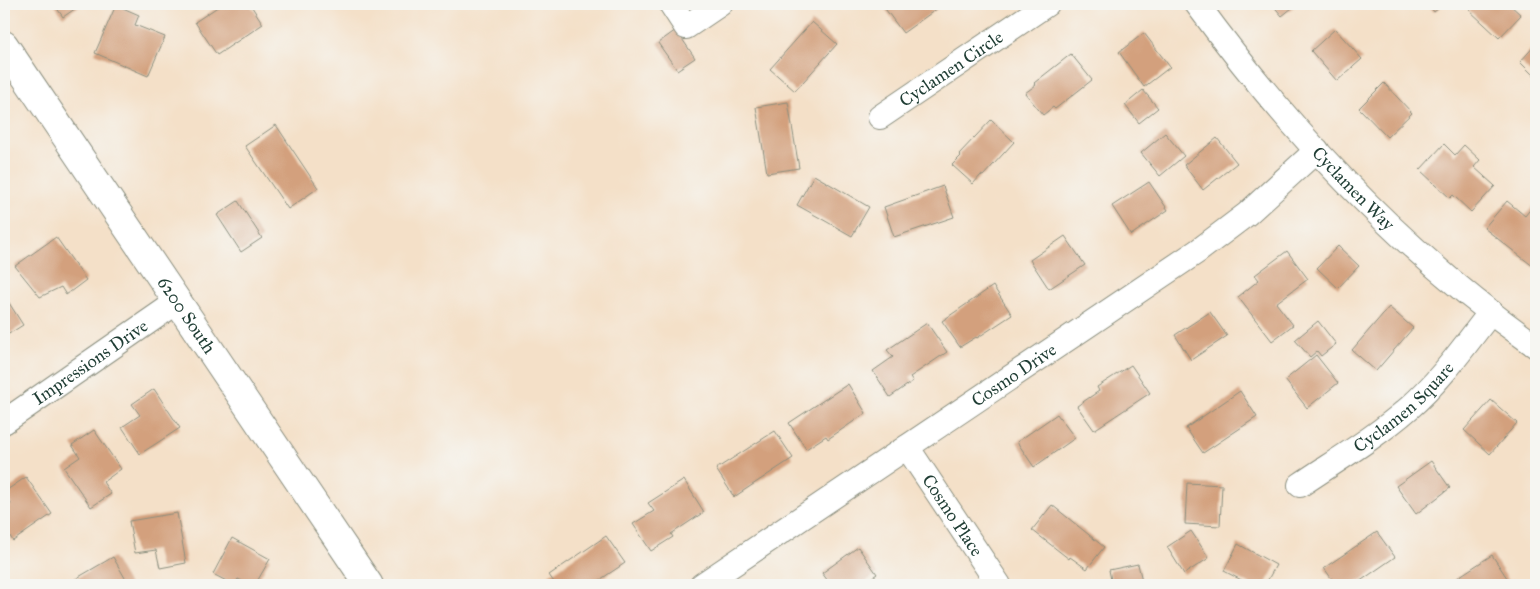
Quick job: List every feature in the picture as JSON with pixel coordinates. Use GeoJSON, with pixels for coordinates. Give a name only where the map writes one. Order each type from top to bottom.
{"type":"FeatureCollection","features":[{"type":"Feature","properties":{"kind":"main road","name":"6200 South"},"geometry":{"type":"LineString","coordinates":[[4,45],[369,585]]}},
{"type":"Feature","properties":{"kind":"street"},"geometry":{"type":"LineString","coordinates":[[671,4],[686,27],[720,4]]}},
{"type":"Feature","properties":{"kind":"street","name":"Cyclamen Circle"},"geometry":{"type":"LineString","coordinates":[[880,117],[1048,4]]}},
{"type":"Feature","properties":{"kind":"street","name":"Cyclamen Way"},"geometry":{"type":"LineString","coordinates":[[1197,4],[1271,100],[1358,195],[1401,236],[1491,312],[1536,346]]}},
{"type":"Feature","properties":{"kind":"street","name":"Cosmo Drive"},"geometry":{"type":"LineString","coordinates":[[702,585],[1217,237],[1247,214],[1317,150]]}},
{"type":"Feature","properties":{"kind":"street","name":"Impressions Drive"},"geometry":{"type":"LineString","coordinates":[[4,422],[177,302]]}},
{"type":"Feature","properties":{"kind":"street","name":"Cyclamen Square"},"geometry":{"type":"LineString","coordinates":[[1300,485],[1373,436],[1411,406],[1447,368],[1491,312]]}},
{"type":"Feature","properties":{"kind":"street","name":"Cosmo Place"},"geometry":{"type":"LineString","coordinates":[[907,447],[999,585]]}},
{"type":"Feature","properties":{"kind":"building"},"geometry":{"type":"Polygon","coordinates":[[[54,4],[82,4],[63,17],[54,4]]]}},
{"type":"Feature","properties":{"kind":"building"},"geometry":{"type":"Polygon","coordinates":[[[218,4],[250,4],[263,24],[217,55],[195,22],[219,6],[218,4]]]}},
{"type":"Feature","properties":{"kind":"building"},"geometry":{"type":"Polygon","coordinates":[[[886,4],[935,4],[938,8],[903,33],[883,6],[886,4]]]}},
{"type":"Feature","properties":{"kind":"building"},"geometry":{"type":"Polygon","coordinates":[[[1272,4],[1297,4],[1282,16],[1272,4]]]}},
{"type":"Feature","properties":{"kind":"building"},"geometry":{"type":"Polygon","coordinates":[[[1428,4],[1444,4],[1434,12],[1428,4]]]}},
{"type":"Feature","properties":{"kind":"building"},"geometry":{"type":"Polygon","coordinates":[[[1475,4],[1509,4],[1521,15],[1499,38],[1469,10],[1475,4]]]}},
{"type":"Feature","properties":{"kind":"building"},"geometry":{"type":"Polygon","coordinates":[[[116,5],[139,15],[135,25],[165,37],[148,76],[95,53],[116,5]]]}},
{"type":"Feature","properties":{"kind":"building"},"geometry":{"type":"Polygon","coordinates":[[[812,22],[837,44],[795,91],[770,69],[812,22]]]}},
{"type":"Feature","properties":{"kind":"building"},"geometry":{"type":"Polygon","coordinates":[[[1335,29],[1362,59],[1337,81],[1311,51],[1335,29]]]}},
{"type":"Feature","properties":{"kind":"building"},"geometry":{"type":"Polygon","coordinates":[[[676,30],[695,58],[677,70],[658,43],[676,30]]]}},
{"type":"Feature","properties":{"kind":"building"},"geometry":{"type":"Polygon","coordinates":[[[1144,33],[1170,67],[1144,87],[1119,52],[1144,33]]]}},
{"type":"Feature","properties":{"kind":"building"},"geometry":{"type":"Polygon","coordinates":[[[1536,44],[1536,78],[1520,62],[1536,44]]]}},
{"type":"Feature","properties":{"kind":"building"},"geometry":{"type":"Polygon","coordinates":[[[1071,54],[1092,80],[1055,109],[1053,107],[1043,115],[1025,93],[1036,85],[1034,83],[1071,54]]]}},
{"type":"Feature","properties":{"kind":"building"},"geometry":{"type":"Polygon","coordinates":[[[1384,83],[1412,113],[1387,137],[1359,108],[1384,83]]]}},
{"type":"Feature","properties":{"kind":"building"},"geometry":{"type":"Polygon","coordinates":[[[1143,90],[1158,108],[1139,123],[1125,105],[1143,90]]]}},
{"type":"Feature","properties":{"kind":"building"},"geometry":{"type":"Polygon","coordinates":[[[788,102],[799,168],[767,173],[756,107],[788,102]]]}},
{"type":"Feature","properties":{"kind":"building"},"geometry":{"type":"Polygon","coordinates":[[[991,120],[1014,142],[983,176],[981,175],[973,184],[952,165],[961,156],[959,154],[991,120]]]}},
{"type":"Feature","properties":{"kind":"building"},"geometry":{"type":"Polygon","coordinates":[[[276,125],[318,188],[288,209],[245,146],[276,125]]]}},
{"type":"Feature","properties":{"kind":"building"},"geometry":{"type":"Polygon","coordinates":[[[1165,133],[1184,156],[1160,176],[1141,153],[1165,133]]]}},
{"type":"Feature","properties":{"kind":"building"},"geometry":{"type":"Polygon","coordinates":[[[1217,138],[1237,163],[1203,190],[1184,165],[1217,138]]]}},
{"type":"Feature","properties":{"kind":"building"},"geometry":{"type":"Polygon","coordinates":[[[1444,144],[1455,155],[1464,145],[1480,160],[1474,167],[1495,186],[1471,212],[1453,195],[1450,198],[1420,170],[1444,144]]]}},
{"type":"Feature","properties":{"kind":"building"},"geometry":{"type":"Polygon","coordinates":[[[814,175],[869,207],[852,236],[797,205],[814,175]]]}},
{"type":"Feature","properties":{"kind":"building"},"geometry":{"type":"Polygon","coordinates":[[[1149,182],[1168,210],[1131,235],[1112,206],[1149,182]]]}},
{"type":"Feature","properties":{"kind":"building"},"geometry":{"type":"Polygon","coordinates":[[[943,186],[954,217],[894,237],[884,207],[943,186]]]}},
{"type":"Feature","properties":{"kind":"building"},"geometry":{"type":"Polygon","coordinates":[[[238,201],[262,238],[241,252],[217,215],[238,201]]]}},
{"type":"Feature","properties":{"kind":"building"},"geometry":{"type":"Polygon","coordinates":[[[1507,201],[1525,216],[1533,206],[1536,210],[1536,264],[1534,267],[1484,228],[1507,201]]]}},
{"type":"Feature","properties":{"kind":"building"},"geometry":{"type":"Polygon","coordinates":[[[1065,236],[1085,265],[1049,289],[1030,260],[1065,236]]]}},
{"type":"Feature","properties":{"kind":"building"},"geometry":{"type":"Polygon","coordinates":[[[56,237],[86,280],[66,295],[61,287],[40,297],[15,266],[56,237]]]}},
{"type":"Feature","properties":{"kind":"building"},"geometry":{"type":"Polygon","coordinates":[[[1338,246],[1359,266],[1338,288],[1317,268],[1338,246]]]}},
{"type":"Feature","properties":{"kind":"building"},"geometry":{"type":"Polygon","coordinates":[[[1287,251],[1308,279],[1276,303],[1293,325],[1272,341],[1238,297],[1259,280],[1255,275],[1287,251]]]}},
{"type":"Feature","properties":{"kind":"building"},"geometry":{"type":"Polygon","coordinates":[[[993,286],[1012,315],[960,347],[942,321],[993,286]]]}},
{"type":"Feature","properties":{"kind":"building"},"geometry":{"type":"Polygon","coordinates":[[[4,295],[23,325],[4,337],[4,295]]]}},
{"type":"Feature","properties":{"kind":"building"},"geometry":{"type":"Polygon","coordinates":[[[1389,307],[1413,328],[1376,371],[1352,350],[1389,307]]]}},
{"type":"Feature","properties":{"kind":"building"},"geometry":{"type":"Polygon","coordinates":[[[1210,312],[1227,336],[1191,360],[1175,335],[1210,312]]]}},
{"type":"Feature","properties":{"kind":"building"},"geometry":{"type":"Polygon","coordinates":[[[1318,321],[1336,344],[1321,356],[1317,351],[1310,357],[1295,340],[1318,321]]]}},
{"type":"Feature","properties":{"kind":"building"},"geometry":{"type":"Polygon","coordinates":[[[927,323],[947,352],[910,377],[913,381],[890,397],[873,371],[893,357],[887,350],[927,323]]]}},
{"type":"Feature","properties":{"kind":"building"},"geometry":{"type":"Polygon","coordinates":[[[1316,355],[1338,383],[1307,408],[1285,380],[1316,355]]]}},
{"type":"Feature","properties":{"kind":"building"},"geometry":{"type":"Polygon","coordinates":[[[1131,365],[1150,393],[1094,430],[1077,406],[1099,391],[1097,387],[1131,365]]]}},
{"type":"Feature","properties":{"kind":"building"},"geometry":{"type":"Polygon","coordinates":[[[848,384],[866,413],[828,439],[826,436],[806,449],[789,423],[848,384]]]}},
{"type":"Feature","properties":{"kind":"building"},"geometry":{"type":"Polygon","coordinates":[[[154,389],[180,428],[140,454],[122,427],[140,415],[132,404],[154,389]]]}},
{"type":"Feature","properties":{"kind":"building"},"geometry":{"type":"Polygon","coordinates":[[[1240,391],[1257,417],[1203,453],[1186,428],[1240,391]]]}},
{"type":"Feature","properties":{"kind":"building"},"geometry":{"type":"Polygon","coordinates":[[[1491,400],[1517,423],[1490,454],[1464,430],[1491,400]]]}},
{"type":"Feature","properties":{"kind":"building"},"geometry":{"type":"Polygon","coordinates":[[[1057,414],[1075,438],[1034,467],[1017,442],[1057,414]]]}},
{"type":"Feature","properties":{"kind":"building"},"geometry":{"type":"Polygon","coordinates":[[[94,430],[121,469],[103,482],[111,494],[91,507],[64,468],[80,457],[72,445],[94,430]]]}},
{"type":"Feature","properties":{"kind":"building"},"geometry":{"type":"Polygon","coordinates":[[[775,431],[793,458],[734,497],[716,469],[775,431]]]}},
{"type":"Feature","properties":{"kind":"building"},"geometry":{"type":"Polygon","coordinates":[[[1431,461],[1450,488],[1416,514],[1396,486],[1431,461]]]}},
{"type":"Feature","properties":{"kind":"building"},"geometry":{"type":"Polygon","coordinates":[[[26,477],[52,514],[13,541],[4,527],[4,509],[11,504],[4,492],[26,477]]]}},
{"type":"Feature","properties":{"kind":"building"},"geometry":{"type":"Polygon","coordinates":[[[684,480],[704,512],[671,534],[673,537],[651,551],[633,524],[654,511],[648,503],[684,480]]]}},
{"type":"Feature","properties":{"kind":"building"},"geometry":{"type":"Polygon","coordinates":[[[1187,483],[1222,485],[1220,526],[1185,524],[1187,483]]]}},
{"type":"Feature","properties":{"kind":"building"},"geometry":{"type":"Polygon","coordinates":[[[1052,505],[1104,547],[1087,569],[1070,557],[1069,559],[1032,530],[1052,505]]]}},
{"type":"Feature","properties":{"kind":"building"},"geometry":{"type":"Polygon","coordinates":[[[177,513],[186,563],[160,568],[156,550],[135,553],[129,521],[177,513]]]}},
{"type":"Feature","properties":{"kind":"building"},"geometry":{"type":"Polygon","coordinates":[[[1191,531],[1209,558],[1184,574],[1167,547],[1191,531]]]}},
{"type":"Feature","properties":{"kind":"building"},"geometry":{"type":"Polygon","coordinates":[[[1377,532],[1395,557],[1359,582],[1358,580],[1351,585],[1336,585],[1324,568],[1377,532]]]}},
{"type":"Feature","properties":{"kind":"building"},"geometry":{"type":"Polygon","coordinates":[[[606,536],[625,563],[592,585],[556,585],[549,575],[606,536]]]}},
{"type":"Feature","properties":{"kind":"building"},"geometry":{"type":"Polygon","coordinates":[[[232,538],[270,559],[255,585],[250,585],[238,579],[234,585],[213,574],[232,538]]]}},
{"type":"Feature","properties":{"kind":"building"},"geometry":{"type":"Polygon","coordinates":[[[1238,544],[1276,565],[1265,585],[1251,585],[1224,571],[1238,544]]]}},
{"type":"Feature","properties":{"kind":"building"},"geometry":{"type":"Polygon","coordinates":[[[858,547],[877,574],[861,585],[831,585],[822,573],[858,547]]]}},
{"type":"Feature","properties":{"kind":"building"},"geometry":{"type":"Polygon","coordinates":[[[1492,555],[1511,584],[1450,585],[1458,580],[1457,578],[1492,555]]]}},
{"type":"Feature","properties":{"kind":"building"},"geometry":{"type":"Polygon","coordinates":[[[113,557],[129,585],[65,585],[113,557]]]}},
{"type":"Feature","properties":{"kind":"building"},"geometry":{"type":"Polygon","coordinates":[[[1138,564],[1143,585],[1112,585],[1109,570],[1138,564]]]}}]}
